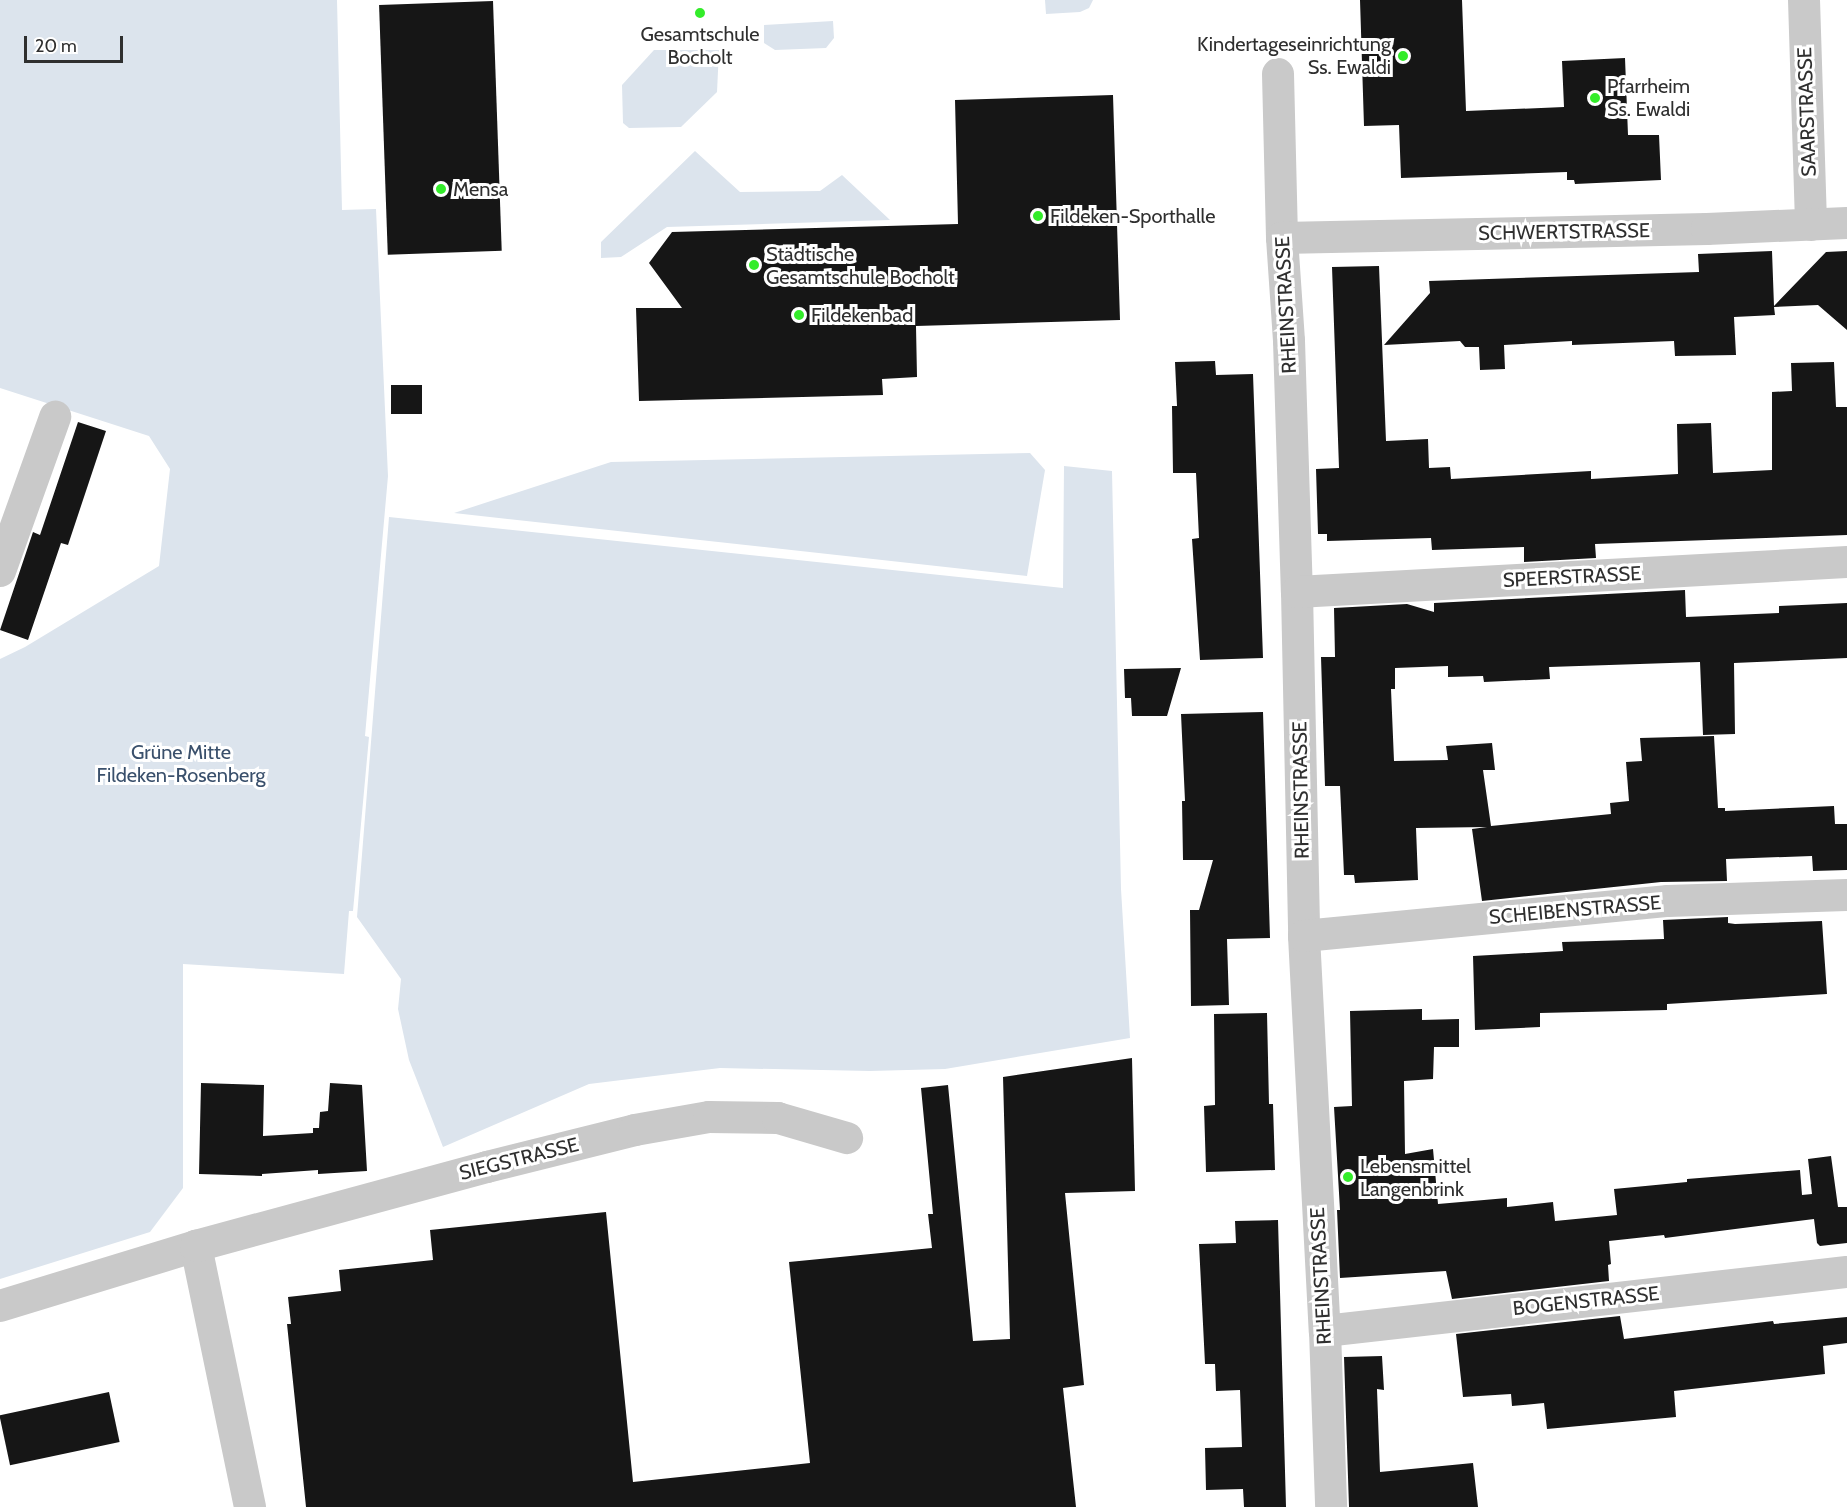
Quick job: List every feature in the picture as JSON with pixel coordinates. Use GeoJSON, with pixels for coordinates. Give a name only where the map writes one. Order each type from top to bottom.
{"type":"FeatureCollection","features":[{"type":"Feature","properties":{"kind":"street","name":"SAARSTRASSE"},"geometry":{"type":"LineString","coordinates":[[1804,0],[1811,225]]}},
{"type":"Feature","properties":{"kind":"street","name":"RHEINSTRASSE"},"geometry":{"type":"LineString","coordinates":[[1278,74],[1282,238],[1289,341],[1297,592],[1304,936],[1325,1331],[1331,1507]]}},
{"type":"Feature","properties":{"kind":"street","name":"SCHWERTSTRASSE"},"geometry":{"type":"LineString","coordinates":[[1282,238],[1847,223]]}},
{"type":"Feature","properties":{"kind":"street"},"geometry":{"type":"LineString","coordinates":[[0,571],[55,417]]}},
{"type":"Feature","properties":{"kind":"street","name":"SPEERSTRASSE"},"geometry":{"type":"LineString","coordinates":[[1297,592],[1847,562]]}},
{"type":"Feature","properties":{"kind":"street","name":"SCHEIBENSTRASSE"},"geometry":{"type":"LineString","coordinates":[[1304,936],[1668,901],[1847,895]]}},
{"type":"Feature","properties":{"kind":"street","name":"SIEGSTRASSE"},"geometry":{"type":"LineString","coordinates":[[0,1306],[196,1246],[498,1164],[635,1130],[709,1117],[778,1118],[847,1138]]}},
{"type":"Feature","properties":{"kind":"street"},"geometry":{"type":"LineString","coordinates":[[196,1246],[250,1507]]}},
{"type":"Feature","properties":{"kind":"street","name":"BOGENSTRASSE"},"geometry":{"type":"LineString","coordinates":[[1325,1331],[1847,1272]]}},
{"type":"Feature","properties":{"kind":"green space","name":"Grüne Mitte Fildeken-Rosenberg"},"geometry":{"type":"Polygon","coordinates":[[[0,0],[337,0],[342,210],[376,209],[388,476],[365,736],[369,737],[353,911],[349,911],[344,974],[183,964],[183,1188],[150,1232],[0,1279],[0,659],[25,647],[159,566],[170,469],[149,436],[0,388],[0,0]]]}},
{"type":"Feature","properties":{"kind":"green space"},"geometry":{"type":"Polygon","coordinates":[[[1045,0],[1093,0],[1089,8],[1080,12],[1046,14],[1045,0]]]}},
{"type":"Feature","properties":{"kind":"green space"},"geometry":{"type":"Polygon","coordinates":[[[833,21],[834,38],[826,48],[775,50],[764,43],[764,25],[833,21]]]}},
{"type":"Feature","properties":{"kind":"green space"},"geometry":{"type":"Polygon","coordinates":[[[654,50],[719,50],[717,92],[681,127],[629,128],[623,123],[622,85],[654,50]]]}},
{"type":"Feature","properties":{"kind":"green space"},"geometry":{"type":"Polygon","coordinates":[[[695,151],[740,192],[820,191],[842,175],[890,220],[667,227],[621,257],[601,258],[601,242],[695,151]]]}},
{"type":"Feature","properties":{"kind":"green space"},"geometry":{"type":"Polygon","coordinates":[[[1030,453],[1045,470],[1027,576],[454,513],[611,462],[1030,453]]]}},
{"type":"Feature","properties":{"kind":"green space"},"geometry":{"type":"Polygon","coordinates":[[[1064,466],[1112,471],[1121,889],[1130,1038],[945,1069],[870,1071],[720,1068],[589,1084],[443,1147],[409,1060],[398,1009],[401,979],[357,917],[389,517],[1063,588],[1064,466]]]}},
{"type":"Feature","properties":{"kind":"building"},"geometry":{"type":"Polygon","coordinates":[[[1360,0],[1462,0],[1466,111],[1564,107],[1562,61],[1625,58],[1628,135],[1659,135],[1661,180],[1575,184],[1574,180],[1567,180],[1567,172],[1401,178],[1399,125],[1364,126],[1360,0]]]}},
{"type":"Feature","properties":{"kind":"building","name":"Mensa"},"geometry":{"type":"Polygon","coordinates":[[[493,1],[502,251],[388,255],[379,5],[493,1]]]}},
{"type":"Feature","properties":{"kind":"building"},"geometry":{"type":"Polygon","coordinates":[[[1113,95],[1120,320],[916,326],[917,377],[882,379],[883,395],[639,401],[636,308],[682,308],[649,263],[672,232],[958,224],[955,100],[1113,95]]]}},
{"type":"Feature","properties":{"kind":"building"},"geometry":{"type":"Polygon","coordinates":[[[1772,251],[1774,306],[1826,252],[1847,251],[1847,330],[1818,305],[1774,307],[1775,315],[1734,317],[1736,355],[1675,356],[1674,341],[1572,345],[1572,341],[1504,345],[1505,369],[1480,370],[1479,347],[1465,347],[1460,341],[1384,345],[1430,293],[1429,281],[1699,272],[1698,254],[1772,251]]]}},
{"type":"Feature","properties":{"kind":"building"},"geometry":{"type":"Polygon","coordinates":[[[1379,266],[1386,441],[1428,439],[1429,468],[1450,467],[1451,479],[1591,471],[1591,479],[1678,474],[1677,424],[1711,423],[1713,473],[1772,470],[1772,392],[1792,391],[1791,363],[1834,362],[1836,407],[1847,407],[1847,535],[1595,544],[1596,558],[1524,562],[1524,547],[1432,550],[1431,538],[1327,541],[1327,534],[1318,534],[1316,469],[1339,468],[1332,267],[1379,266]]]}},
{"type":"Feature","properties":{"kind":"building"},"geometry":{"type":"Polygon","coordinates":[[[1215,361],[1216,375],[1253,374],[1263,658],[1200,660],[1192,539],[1199,538],[1196,473],[1173,473],[1172,406],[1177,406],[1175,362],[1215,361]]]}},
{"type":"Feature","properties":{"kind":"building"},"geometry":{"type":"Polygon","coordinates":[[[391,385],[422,385],[422,414],[391,414],[391,385]]]}},
{"type":"Feature","properties":{"kind":"building"},"geometry":{"type":"Polygon","coordinates":[[[78,422],[106,431],[68,545],[61,543],[28,640],[0,630],[33,532],[40,535],[78,422]]]}},
{"type":"Feature","properties":{"kind":"building"},"geometry":{"type":"Polygon","coordinates":[[[1685,590],[1686,617],[1779,613],[1779,606],[1847,603],[1847,658],[1734,663],[1735,734],[1703,735],[1700,662],[1549,667],[1550,679],[1484,682],[1483,676],[1448,677],[1448,666],[1395,668],[1395,689],[1391,689],[1394,761],[1448,760],[1446,746],[1492,743],[1495,770],[1483,770],[1491,826],[1611,814],[1610,803],[1629,801],[1626,762],[1642,761],[1640,738],[1714,736],[1718,808],[1725,808],[1725,811],[1834,806],[1835,824],[1847,824],[1847,870],[1813,871],[1812,856],[1726,859],[1727,881],[1661,882],[1482,901],[1472,829],[1487,827],[1416,828],[1418,880],[1355,883],[1354,875],[1344,875],[1340,786],[1325,786],[1321,657],[1335,657],[1334,608],[1407,604],[1434,612],[1434,603],[1685,590]]]}},
{"type":"Feature","properties":{"kind":"building"},"geometry":{"type":"Polygon","coordinates":[[[1181,668],[1167,716],[1132,716],[1131,698],[1125,698],[1124,669],[1181,668]]]}},
{"type":"Feature","properties":{"kind":"building"},"geometry":{"type":"Polygon","coordinates":[[[1263,712],[1270,938],[1227,939],[1229,1005],[1191,1006],[1190,910],[1199,910],[1213,860],[1183,860],[1182,801],[1185,801],[1181,714],[1263,712]]]}},
{"type":"Feature","properties":{"kind":"building"},"geometry":{"type":"Polygon","coordinates":[[[1728,917],[1728,923],[1735,924],[1822,921],[1827,994],[1667,1004],[1667,1010],[1540,1013],[1540,1027],[1475,1030],[1473,956],[1563,951],[1562,942],[1664,939],[1663,920],[1728,917]]]}},
{"type":"Feature","properties":{"kind":"building"},"geometry":{"type":"Polygon","coordinates":[[[1422,1009],[1422,1020],[1459,1019],[1459,1047],[1434,1047],[1433,1079],[1404,1081],[1405,1154],[1433,1149],[1438,1204],[1507,1198],[1507,1207],[1553,1202],[1555,1221],[1617,1215],[1614,1189],[1687,1182],[1687,1179],[1800,1170],[1802,1195],[1812,1194],[1808,1159],[1831,1156],[1838,1207],[1847,1207],[1847,1243],[1820,1246],[1817,1243],[1814,1219],[1665,1238],[1664,1235],[1609,1241],[1611,1264],[1608,1265],[1609,1281],[1452,1299],[1446,1271],[1340,1278],[1337,1210],[1340,1210],[1334,1107],[1352,1106],[1350,1011],[1422,1009]]]}},
{"type":"Feature","properties":{"kind":"building"},"geometry":{"type":"Polygon","coordinates":[[[1267,1013],[1269,1104],[1273,1104],[1275,1170],[1206,1172],[1204,1106],[1215,1105],[1214,1014],[1267,1013]]]}},
{"type":"Feature","properties":{"kind":"building"},"geometry":{"type":"Polygon","coordinates":[[[1132,1058],[1135,1191],[1065,1193],[1084,1385],[1063,1388],[1076,1507],[306,1507],[287,1324],[291,1324],[288,1297],[341,1291],[339,1270],[433,1260],[430,1230],[606,1212],[633,1482],[810,1463],[789,1262],[932,1248],[928,1214],[933,1214],[921,1088],[948,1085],[973,1341],[1010,1339],[1003,1077],[1132,1058]]]}},
{"type":"Feature","properties":{"kind":"building"},"geometry":{"type":"Polygon","coordinates":[[[201,1083],[264,1085],[263,1136],[313,1133],[313,1128],[319,1128],[320,1112],[328,1111],[330,1083],[362,1085],[367,1171],[318,1174],[318,1170],[262,1174],[262,1176],[199,1174],[201,1083]]]}},
{"type":"Feature","properties":{"kind":"building"},"geometry":{"type":"Polygon","coordinates":[[[1278,1220],[1286,1507],[1244,1507],[1243,1489],[1206,1490],[1205,1448],[1242,1447],[1240,1390],[1216,1391],[1215,1364],[1205,1364],[1199,1244],[1236,1243],[1235,1221],[1278,1220]]]}},
{"type":"Feature","properties":{"kind":"building"},"geometry":{"type":"Polygon","coordinates":[[[1620,1316],[1624,1339],[1773,1321],[1774,1324],[1847,1317],[1847,1343],[1823,1346],[1825,1374],[1674,1391],[1676,1417],[1547,1429],[1544,1403],[1512,1406],[1511,1394],[1463,1397],[1456,1334],[1620,1316]]]}},
{"type":"Feature","properties":{"kind":"building"},"geometry":{"type":"Polygon","coordinates":[[[1382,1356],[1384,1390],[1377,1389],[1380,1472],[1473,1463],[1478,1507],[1349,1507],[1344,1357],[1382,1356]]]}},
{"type":"Feature","properties":{"kind":"building"},"geometry":{"type":"Polygon","coordinates":[[[109,1392],[120,1442],[10,1465],[0,1415],[109,1392]]]}},
{"type":"Feature","properties":{"kind":"place","name":"Gesamtschule Bocholt"},"geometry":{"type":"Point","coordinates":[700,13]}},
{"type":"Feature","properties":{"kind":"place","name":"Kindertageseinrichtung Ss. Ewaldi"},"geometry":{"type":"Point","coordinates":[1403,56]}},
{"type":"Feature","properties":{"kind":"place","name":"Pfarrheim Ss. Ewaldi"},"geometry":{"type":"Point","coordinates":[1595,98]}},
{"type":"Feature","properties":{"kind":"place","name":"Mensa"},"geometry":{"type":"Point","coordinates":[441,189]}},
{"type":"Feature","properties":{"kind":"place","name":"Fildeken-Sporthalle"},"geometry":{"type":"Point","coordinates":[1038,216]}},
{"type":"Feature","properties":{"kind":"place","name":"Städtische Gesamtschule Bocholt"},"geometry":{"type":"Point","coordinates":[754,265]}},
{"type":"Feature","properties":{"kind":"place","name":"Fildekenbad"},"geometry":{"type":"Point","coordinates":[799,315]}},
{"type":"Feature","properties":{"kind":"place","name":"Lebensmittel Langenbrink"},"geometry":{"type":"Point","coordinates":[1348,1177]}}]}
